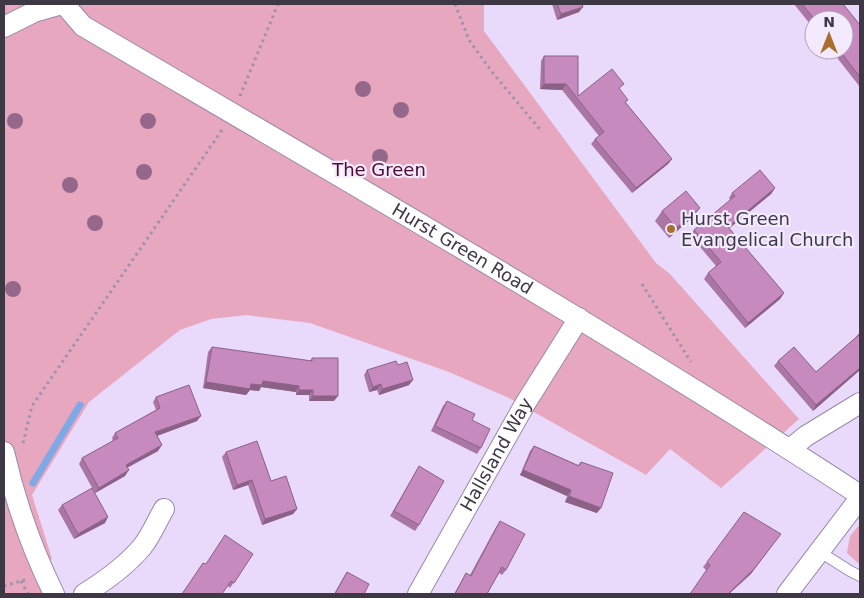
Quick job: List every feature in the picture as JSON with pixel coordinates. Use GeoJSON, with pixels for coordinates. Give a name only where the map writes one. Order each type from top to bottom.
{"type":"FeatureCollection","features":[{"type":"Feature","properties":{"kind":"street"},"geometry":{"type":"LineString","coordinates":[[4,27],[34,12],[63,4]]}},
{"type":"Feature","properties":{"kind":"street","name":"Hurst Green Road"},"geometry":{"type":"LineString","coordinates":[[63,4],[83,26],[579,318],[790,450],[860,497]]}},
{"type":"Feature","properties":{"kind":"street","name":"Hallsland Way"},"geometry":{"type":"LineString","coordinates":[[418,594],[525,404],[579,318]]}},
{"type":"Feature","properties":{"kind":"street"},"geometry":{"type":"LineString","coordinates":[[790,450],[806,436],[860,403]]}},
{"type":"Feature","properties":{"kind":"street"},"geometry":{"type":"LineString","coordinates":[[5,458],[19,508],[54,594]]}},
{"type":"Feature","properties":{"kind":"street"},"geometry":{"type":"LineString","coordinates":[[787,594],[860,497]]}},
{"type":"Feature","properties":{"kind":"street"},"geometry":{"type":"LineString","coordinates":[[84,594],[107,578],[143,546],[164,509]]}},
{"type":"Feature","properties":{"kind":"lane"},"geometry":{"type":"LineString","coordinates":[[820,552],[860,576]]}},
{"type":"Feature","properties":{"kind":"path"},"geometry":{"type":"LineString","coordinates":[[5,458],[21,453],[32,406],[233,114],[278,4]]}},
{"type":"Feature","properties":{"kind":"path"},"geometry":{"type":"LineString","coordinates":[[455,4],[469,40],[492,72],[542,132]]}},
{"type":"Feature","properties":{"kind":"path"},"geometry":{"type":"LineString","coordinates":[[642,284],[693,365]]}},
{"type":"Feature","properties":{"kind":"path"},"geometry":{"type":"LineString","coordinates":[[4,586],[21,581],[28,594]]}},
{"type":"Feature","properties":{"kind":"green space","name":"The Green"},"geometry":{"type":"Polygon","coordinates":[[[4,4],[484,4],[484,31],[656,263],[670,274],[799,419],[721,488],[670,449],[646,475],[509,398],[449,372],[310,323],[247,315],[211,319],[180,330],[89,402],[32,495],[52,559],[32,569],[43,594],[4,594],[4,4]]]}},
{"type":"Feature","properties":{"kind":"green space"},"geometry":{"type":"Polygon","coordinates":[[[860,524],[860,565],[847,553],[850,536],[860,524]]]}},
{"type":"Feature","properties":{"kind":"building"},"geometry":{"type":"Polygon","coordinates":[[[557,4],[582,4],[583,7],[561,14],[557,4]]]}},
{"type":"Feature","properties":{"kind":"building"},"geometry":{"type":"Polygon","coordinates":[[[802,4],[843,4],[848,10],[807,10],[802,4]]]}},
{"type":"Feature","properties":{"kind":"building"},"geometry":{"type":"Polygon","coordinates":[[[854,18],[860,25],[860,77],[847,60],[854,60],[854,18]]]}},
{"type":"Feature","properties":{"kind":"building"},"geometry":{"type":"Polygon","coordinates":[[[544,56],[578,56],[578,96],[612,69],[624,84],[619,88],[628,100],[625,102],[672,159],[636,188],[595,139],[604,132],[566,84],[544,84],[544,56]]]}},
{"type":"Feature","properties":{"kind":"building"},"geometry":{"type":"Polygon","coordinates":[[[760,170],[775,188],[728,227],[784,293],[748,323],[708,273],[721,262],[694,230],[735,196],[732,193],[760,170]]]}},
{"type":"Feature","properties":{"kind":"building"},"geometry":{"type":"Polygon","coordinates":[[[686,191],[700,208],[676,228],[662,211],[686,191]]]}},
{"type":"Feature","properties":{"kind":"building"},"geometry":{"type":"Polygon","coordinates":[[[860,334],[860,368],[816,405],[778,361],[794,347],[816,372],[860,334]]]}},
{"type":"Feature","properties":{"kind":"building"},"geometry":{"type":"Polygon","coordinates":[[[212,347],[312,361],[312,358],[338,358],[338,396],[313,396],[313,390],[299,390],[299,386],[263,381],[262,385],[251,384],[250,389],[206,382],[212,347]]]}},
{"type":"Feature","properties":{"kind":"building"},"geometry":{"type":"Polygon","coordinates":[[[396,361],[398,365],[407,362],[413,380],[382,389],[381,384],[373,387],[367,370],[396,361]]]}},
{"type":"Feature","properties":{"kind":"building"},"geometry":{"type":"Polygon","coordinates":[[[189,385],[201,416],[155,432],[162,445],[126,465],[129,470],[99,488],[82,458],[118,438],[115,433],[160,408],[156,397],[189,385]]]}},
{"type":"Feature","properties":{"kind":"building"},"geometry":{"type":"Polygon","coordinates":[[[447,401],[475,414],[472,420],[490,429],[481,448],[435,426],[447,401]]]}},
{"type":"Feature","properties":{"kind":"building"},"geometry":{"type":"Polygon","coordinates":[[[257,441],[271,481],[286,476],[297,509],[265,519],[252,480],[237,485],[226,452],[257,441]]]}},
{"type":"Feature","properties":{"kind":"building"},"geometry":{"type":"Polygon","coordinates":[[[534,446],[579,466],[581,462],[613,473],[601,508],[569,496],[571,490],[523,470],[534,446]]]}},
{"type":"Feature","properties":{"kind":"building"},"geometry":{"type":"Polygon","coordinates":[[[419,466],[444,481],[419,525],[394,511],[419,466]]]}},
{"type":"Feature","properties":{"kind":"building"},"geometry":{"type":"Polygon","coordinates":[[[92,488],[108,517],[78,534],[62,505],[92,488]]]}},
{"type":"Feature","properties":{"kind":"building"},"geometry":{"type":"Polygon","coordinates":[[[744,512],[781,534],[754,569],[728,594],[690,594],[710,565],[707,562],[744,512]]]}},
{"type":"Feature","properties":{"kind":"building"},"geometry":{"type":"Polygon","coordinates":[[[500,521],[525,534],[506,570],[502,567],[487,594],[455,594],[466,573],[471,576],[500,521]]]}},
{"type":"Feature","properties":{"kind":"building"},"geometry":{"type":"Polygon","coordinates":[[[225,535],[253,554],[234,583],[231,581],[222,594],[182,594],[203,563],[206,564],[225,535]]]}},
{"type":"Feature","properties":{"kind":"building"},"geometry":{"type":"Polygon","coordinates":[[[347,572],[369,584],[364,594],[335,594],[347,572]]]}},
{"type":"Feature","properties":{"kind":"waterway"},"geometry":{"type":"LineString","coordinates":[[33,483],[80,405]]}},
{"type":"Feature","properties":{"kind":"place","name":"Hurst Green Evangelical Church"},"geometry":{"type":"Point","coordinates":[671,229]}}]}
